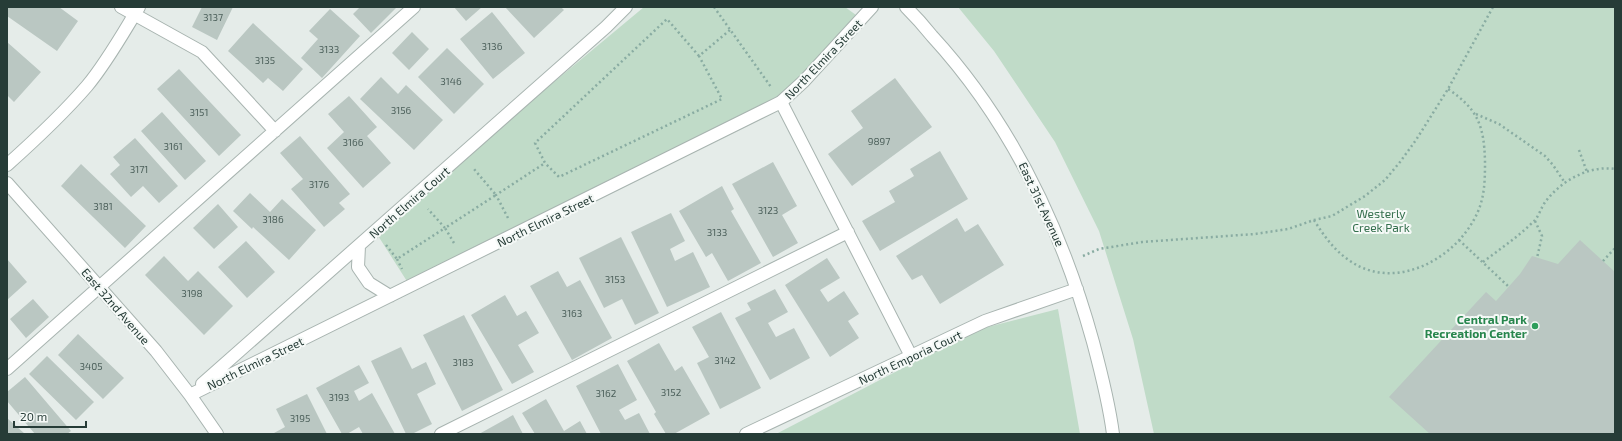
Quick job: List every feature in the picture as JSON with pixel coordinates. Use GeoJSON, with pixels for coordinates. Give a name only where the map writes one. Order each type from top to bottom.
{"type":"FeatureCollection","features":[{"type":"Feature","properties":{"kind":"street"},"geometry":{"type":"LineString","coordinates":[[122,7],[137,11],[202,52],[275,131]]}},
{"type":"Feature","properties":{"kind":"street"},"geometry":{"type":"LineString","coordinates":[[7,369],[414,7]]}},
{"type":"Feature","properties":{"kind":"street","name":"North Elmira Court"},"geometry":{"type":"LineString","coordinates":[[190,395],[606,27],[626,7]]}},
{"type":"Feature","properties":{"kind":"street","name":"North Elmira Street"},"geometry":{"type":"LineString","coordinates":[[190,395],[781,102],[804,81],[872,7]]}},
{"type":"Feature","properties":{"kind":"street","name":"East 31st Avenue"},"geometry":{"type":"LineString","coordinates":[[906,7],[954,59],[987,103],[1021,159],[1055,231],[1077,289],[1100,369],[1113,434]]}},
{"type":"Feature","properties":{"kind":"street"},"geometry":{"type":"LineString","coordinates":[[7,165],[51,125],[88,84],[137,11]]}},
{"type":"Feature","properties":{"kind":"street"},"geometry":{"type":"LineString","coordinates":[[781,102],[911,356]]}},
{"type":"Feature","properties":{"kind":"street","name":"East 32nd Avenue"},"geometry":{"type":"LineString","coordinates":[[7,183],[156,351],[190,395],[217,434]]}},
{"type":"Feature","properties":{"kind":"street"},"geometry":{"type":"LineString","coordinates":[[441,434],[848,232]]}},
{"type":"Feature","properties":{"kind":"street"},"geometry":{"type":"LineString","coordinates":[[359,246],[358,267],[369,283],[390,296]]}},
{"type":"Feature","properties":{"kind":"street","name":"North Emporia Court"},"geometry":{"type":"LineString","coordinates":[[746,434],[985,321],[1077,289]]}},
{"type":"Feature","properties":{"kind":"path"},"geometry":{"type":"LineString","coordinates":[[714,7],[781,102]]}},
{"type":"Feature","properties":{"kind":"path"},"geometry":{"type":"LineString","coordinates":[[1067,262],[1099,249],[1142,242],[1255,234],[1288,229],[1314,220],[1332,216],[1365,196],[1385,180],[1400,162],[1416,140],[1448,89],[1493,7]]}},
{"type":"Feature","properties":{"kind":"path"},"geometry":{"type":"LineString","coordinates":[[667,19],[699,56],[722,99],[559,177],[545,163],[536,143],[667,19]]}},
{"type":"Feature","properties":{"kind":"path"},"geometry":{"type":"LineString","coordinates":[[699,56],[730,30]]}},
{"type":"Feature","properties":{"kind":"path"},"geometry":{"type":"LineString","coordinates":[[1314,220],[1326,238],[1337,251],[1346,258],[1366,269],[1383,272],[1412,270],[1439,258],[1459,240],[1470,226],[1479,209],[1483,194],[1485,176],[1484,141],[1483,132],[1475,114],[1463,99],[1448,89]]}},
{"type":"Feature","properties":{"kind":"path"},"geometry":{"type":"LineString","coordinates":[[1475,114],[1499,124],[1545,156],[1554,165],[1565,183]]}},
{"type":"Feature","properties":{"kind":"path"},"geometry":{"type":"LineString","coordinates":[[1579,150],[1587,172]]}},
{"type":"Feature","properties":{"kind":"path"},"geometry":{"type":"LineString","coordinates":[[462,154],[496,195],[516,234]]}},
{"type":"Feature","properties":{"kind":"path"},"geometry":{"type":"LineString","coordinates":[[375,231],[397,259],[545,163]]}},
{"type":"Feature","properties":{"kind":"path"},"geometry":{"type":"LineString","coordinates":[[1483,262],[1535,221],[1544,202],[1555,190],[1572,178],[1587,172],[1607,168],[1615,169]]}},
{"type":"Feature","properties":{"kind":"path"},"geometry":{"type":"LineString","coordinates":[[416,195],[446,228],[464,260]]}},
{"type":"Feature","properties":{"kind":"path"},"geometry":{"type":"LineString","coordinates":[[1535,221],[1542,236],[1537,258]]}},
{"type":"Feature","properties":{"kind":"path"},"geometry":{"type":"LineString","coordinates":[[1459,240],[1509,287]]}},
{"type":"Feature","properties":{"kind":"path"},"geometry":{"type":"LineString","coordinates":[[1603,261],[1615,248]]}},
{"type":"Feature","properties":{"kind":"green space"},"geometry":{"type":"Polygon","coordinates":[[[644,7],[845,7],[856,15],[781,102],[410,286],[375,231],[644,7]]]}},
{"type":"Feature","properties":{"kind":"green space","name":"Westerly Creek Park"},"geometry":{"type":"Polygon","coordinates":[[[958,7],[1615,7],[1615,434],[1154,434],[1133,339],[1099,231],[1055,142],[994,51],[958,7]]]}},
{"type":"Feature","properties":{"kind":"green space"},"geometry":{"type":"Polygon","coordinates":[[[1058,309],[1080,434],[776,434],[976,330],[1058,309]]]}},
{"type":"Feature","properties":{"kind":"building"},"geometry":{"type":"Polygon","coordinates":[[[7,7],[59,7],[78,21],[57,51],[7,16],[7,7]]]}},
{"type":"Feature","properties":{"kind":"building"},"geometry":{"type":"Polygon","coordinates":[[[202,7],[233,7],[217,40],[192,27],[202,7]]]}},
{"type":"Feature","properties":{"kind":"building"},"geometry":{"type":"Polygon","coordinates":[[[360,7],[397,7],[371,33],[353,14],[360,7]]]}},
{"type":"Feature","properties":{"kind":"building"},"geometry":{"type":"Polygon","coordinates":[[[454,7],[482,7],[466,21],[454,7]]]}},
{"type":"Feature","properties":{"kind":"building"},"geometry":{"type":"Polygon","coordinates":[[[505,7],[561,7],[564,10],[534,38],[505,7]]]}},
{"type":"Feature","properties":{"kind":"building"},"geometry":{"type":"Polygon","coordinates":[[[330,9],[360,36],[322,78],[301,58],[318,39],[309,31],[330,9]]]}},
{"type":"Feature","properties":{"kind":"building"},"geometry":{"type":"Polygon","coordinates":[[[492,12],[525,53],[493,79],[460,39],[492,12]]]}},
{"type":"Feature","properties":{"kind":"building"},"geometry":{"type":"Polygon","coordinates":[[[253,23],[303,69],[283,91],[268,78],[263,83],[228,51],[253,23]]]}},
{"type":"Feature","properties":{"kind":"building"},"geometry":{"type":"Polygon","coordinates":[[[412,32],[429,49],[409,70],[392,53],[412,32]]]}},
{"type":"Feature","properties":{"kind":"building"},"geometry":{"type":"Polygon","coordinates":[[[7,42],[41,72],[14,102],[7,95],[7,42]]]}},
{"type":"Feature","properties":{"kind":"building"},"geometry":{"type":"Polygon","coordinates":[[[447,48],[484,84],[454,114],[418,77],[447,48]]]}},
{"type":"Feature","properties":{"kind":"building"},"geometry":{"type":"Polygon","coordinates":[[[179,69],[241,135],[219,156],[157,89],[179,69]]]}},
{"type":"Feature","properties":{"kind":"building"},"geometry":{"type":"Polygon","coordinates":[[[381,77],[398,94],[406,85],[443,120],[414,150],[360,99],[381,77]]]}},
{"type":"Feature","properties":{"kind":"building"},"geometry":{"type":"Polygon","coordinates":[[[895,78],[932,127],[852,186],[828,154],[863,128],[851,111],[895,78]]]}},
{"type":"Feature","properties":{"kind":"building"},"geometry":{"type":"Polygon","coordinates":[[[349,96],[377,127],[367,136],[391,163],[363,188],[327,148],[344,132],[328,114],[349,96]]]}},
{"type":"Feature","properties":{"kind":"building"},"geometry":{"type":"Polygon","coordinates":[[[162,112],[206,161],[185,180],[141,131],[162,112]]]}},
{"type":"Feature","properties":{"kind":"building"},"geometry":{"type":"Polygon","coordinates":[[[300,136],[350,194],[339,203],[345,209],[324,227],[291,189],[303,179],[280,153],[300,136]]]}},
{"type":"Feature","properties":{"kind":"building"},"geometry":{"type":"Polygon","coordinates":[[[135,138],[178,186],[159,203],[143,186],[131,197],[110,174],[120,165],[113,157],[135,138]]]}},
{"type":"Feature","properties":{"kind":"building"},"geometry":{"type":"Polygon","coordinates":[[[940,151],[968,199],[880,251],[862,221],[895,202],[889,191],[914,176],[910,169],[940,151]]]}},
{"type":"Feature","properties":{"kind":"building"},"geometry":{"type":"Polygon","coordinates":[[[773,162],[797,206],[782,215],[798,243],[773,257],[732,184],[773,162]]]}},
{"type":"Feature","properties":{"kind":"building"},"geometry":{"type":"Polygon","coordinates":[[[81,164],[146,226],[125,248],[61,186],[81,164]]]}},
{"type":"Feature","properties":{"kind":"building"},"geometry":{"type":"Polygon","coordinates":[[[722,186],[734,209],[731,211],[761,263],[728,281],[712,253],[706,257],[679,211],[722,186]]]}},
{"type":"Feature","properties":{"kind":"building"},"geometry":{"type":"Polygon","coordinates":[[[250,193],[270,212],[282,199],[316,230],[289,260],[233,211],[250,193]]]}},
{"type":"Feature","properties":{"kind":"building"},"geometry":{"type":"Polygon","coordinates":[[[218,204],[238,227],[214,249],[193,228],[218,204]]]}},
{"type":"Feature","properties":{"kind":"building"},"geometry":{"type":"Polygon","coordinates":[[[671,213],[685,241],[670,249],[675,261],[693,252],[710,287],[667,307],[631,232],[671,213]]]}},
{"type":"Feature","properties":{"kind":"building"},"geometry":{"type":"Polygon","coordinates":[[[957,218],[965,232],[978,224],[1004,265],[940,304],[922,275],[912,280],[896,256],[957,218]]]}},
{"type":"Feature","properties":{"kind":"building"},"geometry":{"type":"Polygon","coordinates":[[[621,237],[659,313],[635,325],[622,299],[604,308],[579,258],[621,237]]]}},
{"type":"Feature","properties":{"kind":"building","name":"Central Park Recreation Center"},"geometry":{"type":"Polygon","coordinates":[[[1580,240],[1615,272],[1615,434],[1430,434],[1389,397],[1486,292],[1496,301],[1520,274],[1532,256],[1558,264],[1580,240]]]}},
{"type":"Feature","properties":{"kind":"building"},"geometry":{"type":"Polygon","coordinates":[[[246,241],[275,272],[247,298],[218,267],[246,241]]]}},
{"type":"Feature","properties":{"kind":"building"},"geometry":{"type":"Polygon","coordinates":[[[164,256],[188,281],[198,271],[233,306],[204,335],[145,275],[164,256]]]}},
{"type":"Feature","properties":{"kind":"building"},"geometry":{"type":"Polygon","coordinates":[[[827,258],[840,278],[820,290],[828,302],[844,291],[859,314],[848,321],[859,338],[830,357],[785,285],[827,258]]]}},
{"type":"Feature","properties":{"kind":"building"},"geometry":{"type":"Polygon","coordinates":[[[7,259],[27,282],[7,300],[7,259]]]}},
{"type":"Feature","properties":{"kind":"building"},"geometry":{"type":"Polygon","coordinates":[[[558,271],[567,287],[580,280],[612,338],[572,360],[530,286],[558,271]]]}},
{"type":"Feature","properties":{"kind":"building"},"geometry":{"type":"Polygon","coordinates":[[[775,289],[788,312],[768,323],[776,337],[794,328],[810,358],[770,380],[735,318],[751,310],[747,303],[775,289]]]}},
{"type":"Feature","properties":{"kind":"building"},"geometry":{"type":"Polygon","coordinates":[[[505,295],[517,316],[526,311],[539,333],[518,345],[534,372],[512,384],[471,315],[505,295]]]}},
{"type":"Feature","properties":{"kind":"building"},"geometry":{"type":"Polygon","coordinates":[[[33,299],[49,317],[26,338],[10,319],[33,299]]]}},
{"type":"Feature","properties":{"kind":"building"},"geometry":{"type":"Polygon","coordinates":[[[721,312],[761,388],[720,409],[697,363],[709,357],[692,327],[721,312]]]}},
{"type":"Feature","properties":{"kind":"building"},"geometry":{"type":"Polygon","coordinates":[[[464,315],[503,390],[462,411],[423,335],[464,315]]]}},
{"type":"Feature","properties":{"kind":"building"},"geometry":{"type":"Polygon","coordinates":[[[78,334],[124,378],[103,399],[58,355],[78,334]]]}},
{"type":"Feature","properties":{"kind":"building"},"geometry":{"type":"Polygon","coordinates":[[[659,343],[675,371],[682,366],[710,414],[674,434],[666,434],[654,414],[656,412],[627,361],[659,343]]]}},
{"type":"Feature","properties":{"kind":"building"},"geometry":{"type":"Polygon","coordinates":[[[401,347],[412,369],[426,362],[436,384],[417,394],[432,424],[412,434],[406,434],[371,361],[401,347]]]}},
{"type":"Feature","properties":{"kind":"building"},"geometry":{"type":"Polygon","coordinates":[[[47,356],[94,402],[76,420],[29,374],[47,356]]]}},
{"type":"Feature","properties":{"kind":"building"},"geometry":{"type":"Polygon","coordinates":[[[618,364],[637,400],[619,410],[625,420],[639,413],[650,434],[601,434],[576,386],[618,364]]]}},
{"type":"Feature","properties":{"kind":"building"},"geometry":{"type":"Polygon","coordinates":[[[359,365],[369,383],[354,391],[359,401],[372,393],[395,434],[363,434],[359,427],[347,434],[342,434],[316,388],[359,365]]]}},
{"type":"Feature","properties":{"kind":"building"},"geometry":{"type":"Polygon","coordinates":[[[25,377],[71,431],[67,434],[35,434],[7,401],[7,392],[25,377]]]}},
{"type":"Feature","properties":{"kind":"building"},"geometry":{"type":"Polygon","coordinates":[[[307,394],[327,434],[275,434],[274,433],[285,427],[276,409],[307,394]]]}},
{"type":"Feature","properties":{"kind":"building"},"geometry":{"type":"Polygon","coordinates":[[[546,399],[564,431],[580,421],[587,434],[535,434],[522,413],[546,399]]]}},
{"type":"Feature","properties":{"kind":"building"},"geometry":{"type":"Polygon","coordinates":[[[513,415],[523,434],[479,434],[513,415]]]}},
{"type":"Feature","properties":{"kind":"building"},"geometry":{"type":"Polygon","coordinates":[[[7,418],[25,434],[7,434],[7,418]]]}},
{"type":"Feature","properties":{"kind":"place","name":"Central Park Recreation Center"},"geometry":{"type":"Point","coordinates":[1535,326]}}]}
